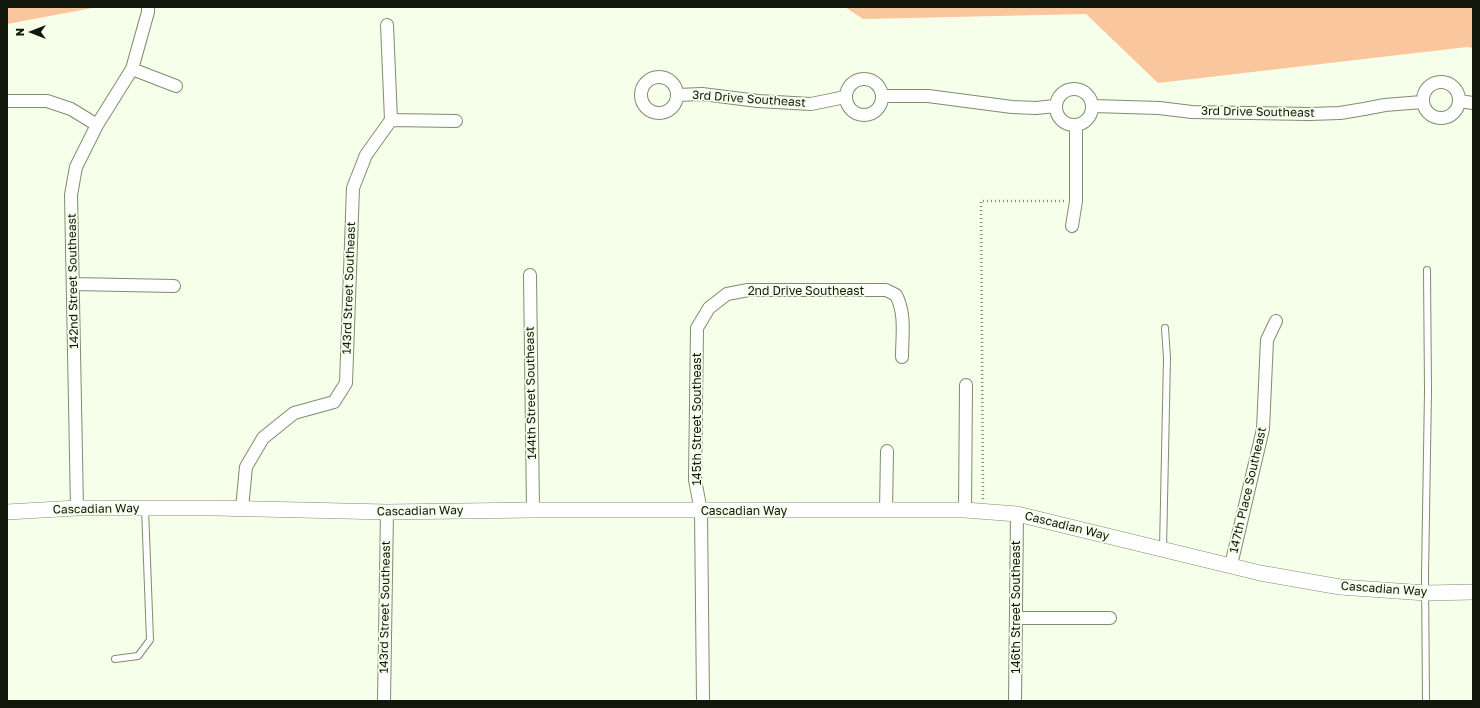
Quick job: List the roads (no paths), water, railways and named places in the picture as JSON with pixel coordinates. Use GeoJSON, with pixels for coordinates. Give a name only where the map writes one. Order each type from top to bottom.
{"type":"FeatureCollection","features":[{"type":"Feature","properties":{"kind":"street","name":"142nd Street Southeast"},"geometry":{"type":"LineString","coordinates":[[77,508],[72,195],[76,167],[96,125],[132,69],[148,12],[148,7]]}},
{"type":"Feature","properties":{"kind":"street"},"geometry":{"type":"LineString","coordinates":[[387,25],[391,120],[456,121]]}},
{"type":"Feature","properties":{"kind":"street"},"geometry":{"type":"LineString","coordinates":[[132,69],[176,86]]}},
{"type":"Feature","properties":{"kind":"street"},"geometry":{"type":"LineString","coordinates":[[861,78],[873,80],[878,84],[883,96],[879,107],[875,111],[865,115],[854,112],[850,108],[845,97],[850,85],[861,78]]}},
{"type":"Feature","properties":{"kind":"street"},"geometry":{"type":"LineString","coordinates":[[1441,82],[1447,83],[1456,90],[1459,101],[1458,107],[1454,113],[1444,118],[1432,116],[1424,108],[1422,102],[1423,96],[1429,86],[1441,82]]}},
{"type":"Feature","properties":{"kind":"street"},"geometry":{"type":"LineString","coordinates":[[1078,88],[1088,94],[1092,100],[1093,106],[1090,117],[1086,121],[1076,126],[1069,125],[1064,122],[1059,117],[1055,106],[1061,94],[1066,90],[1078,88]]}},
{"type":"Feature","properties":{"kind":"street","name":"3rd Drive Southeast"},"geometry":{"type":"LineString","coordinates":[[677,95],[702,94],[758,101],[811,104],[845,97]]}},
{"type":"Feature","properties":{"kind":"street"},"geometry":{"type":"LineString","coordinates":[[883,96],[928,96],[1012,107],[1036,108],[1055,106]]}},
{"type":"Feature","properties":{"kind":"street"},"geometry":{"type":"LineString","coordinates":[[7,101],[47,101],[71,109],[96,125]]}},
{"type":"Feature","properties":{"kind":"street"},"geometry":{"type":"LineString","coordinates":[[1459,101],[1473,103]]}},
{"type":"Feature","properties":{"kind":"street","name":"3rd Drive Southeast"},"geometry":{"type":"LineString","coordinates":[[1093,106],[1159,108],[1192,112],[1309,114],[1340,113],[1364,110],[1385,105],[1422,102]]}},
{"type":"Feature","properties":{"kind":"street","name":"143rd Street Southeast"},"geometry":{"type":"LineString","coordinates":[[242,508],[246,467],[263,438],[294,413],[334,402],[346,383],[353,188],[366,155],[391,120]]}},
{"type":"Feature","properties":{"kind":"street"},"geometry":{"type":"LineString","coordinates":[[1072,226],[1076,201],[1076,126]]}},
{"type":"Feature","properties":{"kind":"street","name":"144th Street Southeast"},"geometry":{"type":"LineString","coordinates":[[530,275],[533,510]]}},
{"type":"Feature","properties":{"kind":"street"},"geometry":{"type":"LineString","coordinates":[[73,284],[174,286]]}},
{"type":"Feature","properties":{"kind":"street","name":"2nd Drive Southeast"},"geometry":{"type":"LineString","coordinates":[[709,308],[727,294],[748,290],[886,290],[896,295],[901,305],[903,316],[902,357]]}},
{"type":"Feature","properties":{"kind":"street","name":"145th Street Southeast"},"geometry":{"type":"LineString","coordinates":[[703,701],[701,511],[696,480],[697,328],[709,308]]}},
{"type":"Feature","properties":{"kind":"street","name":"147th Place Southeast"},"geometry":{"type":"LineString","coordinates":[[1231,566],[1263,429],[1267,340],[1276,321]]}},
{"type":"Feature","properties":{"kind":"street"},"geometry":{"type":"LineString","coordinates":[[965,510],[966,385]]}},
{"type":"Feature","properties":{"kind":"street"},"geometry":{"type":"LineString","coordinates":[[886,510],[887,451]]}},
{"type":"Feature","properties":{"kind":"street","name":"Cascadian Way"},"geometry":{"type":"LineString","coordinates":[[7,512],[77,508],[242,508],[386,512],[533,510],[965,510],[1017,514],[1260,573],[1340,587],[1426,593],[1473,592]]}},
{"type":"Feature","properties":{"kind":"street","name":"143rd Street Southeast"},"geometry":{"type":"LineString","coordinates":[[384,701],[386,512]]}},
{"type":"Feature","properties":{"kind":"street","name":"146th Street Southeast"},"geometry":{"type":"LineString","coordinates":[[1016,701],[1017,514]]}},
{"type":"Feature","properties":{"kind":"street"},"geometry":{"type":"LineString","coordinates":[[1016,618],[1110,618]]}},
{"type":"Feature","properties":{"kind":"lane"},"geometry":{"type":"LineString","coordinates":[[1426,701],[1425,576],[1428,270]]}},
{"type":"Feature","properties":{"kind":"lane"},"geometry":{"type":"LineString","coordinates":[[1163,549],[1167,358],[1165,328]]}},
{"type":"Feature","properties":{"kind":"lane"},"geometry":{"type":"LineString","coordinates":[[115,659],[138,656],[150,640],[145,508]]}}]}
